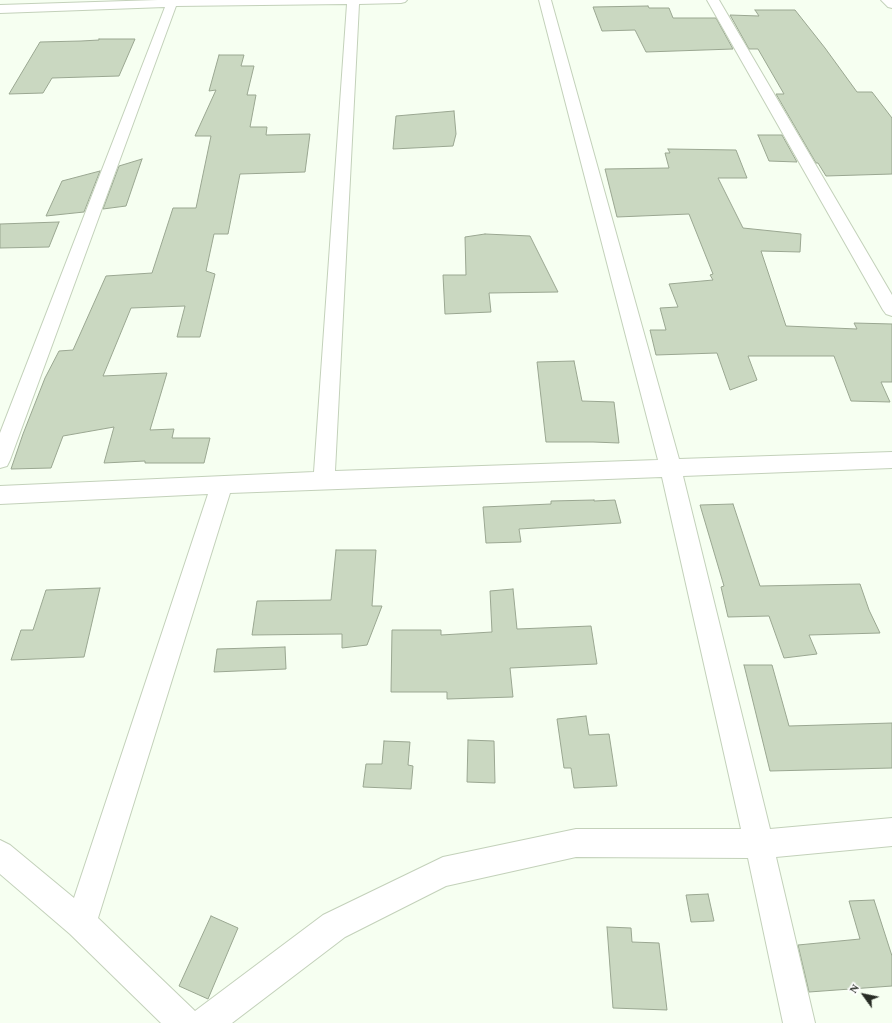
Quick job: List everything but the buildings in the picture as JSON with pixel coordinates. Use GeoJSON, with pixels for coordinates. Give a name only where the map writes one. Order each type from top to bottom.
{"type":"FeatureCollection","features":[{"type":"Feature","properties":{"kind":"street"},"geometry":{"type":"LineString","coordinates":[[324,480],[353,0]]}},
{"type":"Feature","properties":{"kind":"street"},"geometry":{"type":"LineString","coordinates":[[0,9],[172,1],[401,0]]}},
{"type":"Feature","properties":{"kind":"street"},"geometry":{"type":"LineString","coordinates":[[545,0],[671,469],[759,844],[799,1023]]}},
{"type":"Feature","properties":{"kind":"street"},"geometry":{"type":"LineString","coordinates":[[713,0],[892,310]]}},
{"type":"Feature","properties":{"kind":"street"},"geometry":{"type":"LineString","coordinates":[[887,0],[892,5]]}},
{"type":"Feature","properties":{"kind":"street"},"geometry":{"type":"LineString","coordinates":[[0,460],[172,1]]}},
{"type":"Feature","properties":{"kind":"street"},"geometry":{"type":"LineString","coordinates":[[0,495],[222,484],[892,460]]}},
{"type":"Feature","properties":{"kind":"street"},"geometry":{"type":"LineString","coordinates":[[81,923],[222,484]]}},
{"type":"Feature","properties":{"kind":"street"},"geometry":{"type":"LineString","coordinates":[[205,1023],[334,926],[443,872],[576,843],[759,844],[892,832]]}},
{"type":"Feature","properties":{"kind":"street"},"geometry":{"type":"LineString","coordinates":[[0,855],[81,923],[184,1023]]}}]}
